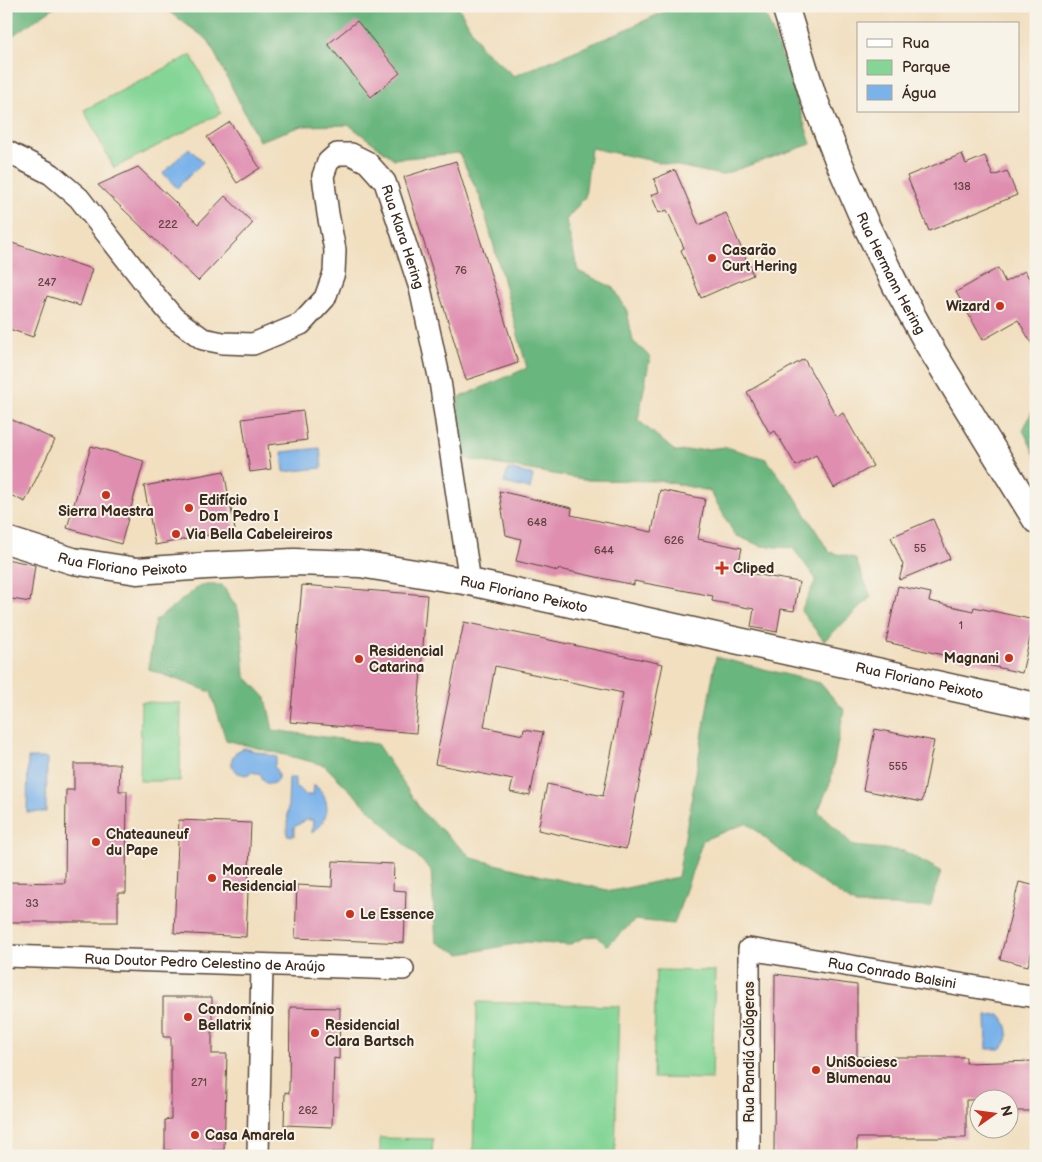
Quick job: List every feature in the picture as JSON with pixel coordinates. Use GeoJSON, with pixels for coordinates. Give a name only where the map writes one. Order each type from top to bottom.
{"type":"FeatureCollection","features":[{"type":"Feature","properties":{"kind":"street","name":"Rua Hermann Hering"},"geometry":{"type":"LineString","coordinates":[[784,6],[820,114],[838,160],[883,260],[928,344],[1036,520]]}},
{"type":"Feature","properties":{"kind":"street","name":"Rua Klara Hering"},"geometry":{"type":"LineString","coordinates":[[6,151],[51,174],[79,198],[174,318],[202,339],[223,343],[253,344],[301,324],[325,298],[334,273],[335,250],[328,214],[324,176],[328,162],[337,154],[352,154],[367,162],[385,182],[420,288],[440,381],[470,582]]}},
{"type":"Feature","properties":{"kind":"street","name":"Rua Floriano Peixoto"},"geometry":{"type":"LineString","coordinates":[[6,540],[73,561],[137,571],[294,562],[360,564],[470,582],[1036,706]]}},
{"type":"Feature","properties":{"kind":"street","name":"Rua Conrado Balsini"},"geometry":{"type":"LineString","coordinates":[[749,949],[1036,997]]}},
{"type":"Feature","properties":{"kind":"street","name":"Rua Pandiá Calógeras"},"geometry":{"type":"LineString","coordinates":[[749,949],[749,1156]]}},
{"type":"Feature","properties":{"kind":"street","name":"Rua Doutor Pedro Celestino de Araújo"},"geometry":{"type":"LineString","coordinates":[[6,956],[403,969]]}},
{"type":"Feature","properties":{"kind":"street"},"geometry":{"type":"LineString","coordinates":[[258,1156],[262,965]]}},
{"type":"Feature","properties":{"kind":"green space"},"geometry":{"type":"Polygon","coordinates":[[[6,6],[56,6],[6,40],[6,6]]]}},
{"type":"Feature","properties":{"kind":"green space"},"geometry":{"type":"Polygon","coordinates":[[[161,6],[458,6],[481,47],[514,76],[616,34],[676,6],[762,6],[785,64],[811,144],[721,175],[591,148],[585,197],[566,220],[578,271],[614,288],[627,311],[633,341],[650,357],[638,420],[676,452],[726,447],[766,459],[794,495],[829,552],[855,558],[871,597],[824,641],[801,611],[816,579],[793,548],[761,546],[735,535],[710,491],[662,481],[588,480],[466,459],[460,438],[458,398],[527,368],[481,199],[459,153],[394,159],[349,125],[302,126],[259,141],[208,40],[161,6]]]}},
{"type":"Feature","properties":{"kind":"green space"},"geometry":{"type":"Polygon","coordinates":[[[191,55],[221,113],[114,168],[84,110],[191,55]]]}},
{"type":"Feature","properties":{"kind":"green space"},"geometry":{"type":"Polygon","coordinates":[[[1036,403],[1036,457],[1023,430],[1036,403]]]}},
{"type":"Feature","properties":{"kind":"green space"},"geometry":{"type":"Polygon","coordinates":[[[201,585],[222,585],[238,609],[245,676],[266,698],[273,730],[377,744],[423,813],[472,858],[612,891],[678,877],[716,657],[820,683],[844,710],[830,783],[818,811],[854,846],[904,851],[941,871],[930,907],[856,905],[802,869],[747,823],[703,840],[674,924],[635,920],[607,946],[597,936],[586,937],[568,945],[526,942],[461,954],[436,942],[431,870],[324,765],[226,740],[211,692],[148,669],[155,621],[201,585]]]}},
{"type":"Feature","properties":{"kind":"green space"},"geometry":{"type":"Polygon","coordinates":[[[141,702],[181,703],[180,781],[140,781],[141,702]]]}},
{"type":"Feature","properties":{"kind":"green space"},"geometry":{"type":"Polygon","coordinates":[[[656,970],[715,971],[712,1079],[653,1078],[656,970]]]}},
{"type":"Feature","properties":{"kind":"green space"},"geometry":{"type":"Polygon","coordinates":[[[477,1002],[619,1006],[615,1156],[473,1156],[477,1002]]]}},
{"type":"Feature","properties":{"kind":"green space"},"geometry":{"type":"Polygon","coordinates":[[[380,1138],[433,1139],[432,1156],[380,1156],[380,1138]]]}},
{"type":"Feature","properties":{"kind":"water"},"geometry":{"type":"Polygon","coordinates":[[[189,148],[203,162],[177,188],[163,173],[189,148]]]}},
{"type":"Feature","properties":{"kind":"water"},"geometry":{"type":"Polygon","coordinates":[[[320,448],[322,468],[284,472],[282,452],[320,448]]]}},
{"type":"Feature","properties":{"kind":"water"},"geometry":{"type":"Polygon","coordinates":[[[508,469],[533,475],[530,489],[504,483],[508,469]]]}},
{"type":"Feature","properties":{"kind":"water"},"geometry":{"type":"Polygon","coordinates":[[[244,748],[277,757],[274,767],[278,773],[276,781],[269,784],[262,780],[261,774],[252,772],[246,775],[238,773],[232,766],[232,758],[236,752],[244,748]]]}},
{"type":"Feature","properties":{"kind":"water"},"geometry":{"type":"Polygon","coordinates":[[[28,758],[47,758],[46,812],[27,812],[28,758]]]}},
{"type":"Feature","properties":{"kind":"water"},"geometry":{"type":"Polygon","coordinates":[[[289,778],[295,778],[295,787],[299,788],[306,795],[313,795],[314,784],[324,796],[327,809],[326,815],[312,833],[313,820],[306,820],[294,827],[294,836],[287,835],[289,778]]]}},
{"type":"Feature","properties":{"kind":"water"},"geometry":{"type":"Polygon","coordinates":[[[1000,1015],[1006,1023],[1007,1040],[1001,1049],[987,1049],[986,1016],[1000,1015]]]}},
{"type":"Feature","properties":{"kind":"building"},"geometry":{"type":"Polygon","coordinates":[[[357,21],[400,73],[371,97],[328,44],[357,21]]]}},
{"type":"Feature","properties":{"kind":"building"},"geometry":{"type":"Polygon","coordinates":[[[230,122],[260,168],[237,183],[207,137],[230,122]]]}},
{"type":"Feature","properties":{"kind":"building"},"geometry":{"type":"Polygon","coordinates":[[[962,154],[966,164],[985,156],[993,176],[1007,171],[1017,195],[929,231],[907,176],[962,154]]]}},
{"type":"Feature","properties":{"kind":"building"},"geometry":{"type":"Polygon","coordinates":[[[456,161],[518,363],[466,380],[404,177],[456,161]]]}},
{"type":"Feature","properties":{"kind":"building"},"geometry":{"type":"Polygon","coordinates":[[[138,167],[198,224],[225,196],[253,223],[198,281],[98,185],[138,167]]]}},
{"type":"Feature","properties":{"kind":"building","name":"Casarão Curt Hering"},"geometry":{"type":"Polygon","coordinates":[[[675,170],[699,225],[726,213],[753,275],[701,298],[681,250],[684,248],[667,210],[659,213],[651,195],[659,192],[654,179],[675,170]]]}},
{"type":"Feature","properties":{"kind":"building"},"geometry":{"type":"Polygon","coordinates":[[[6,241],[92,269],[80,306],[47,296],[33,337],[6,328],[6,241]]]}},
{"type":"Feature","properties":{"kind":"building","name":"Wizard"},"geometry":{"type":"Polygon","coordinates":[[[998,268],[1005,282],[1025,271],[1036,291],[1036,351],[1018,320],[983,340],[956,292],[998,268]]]}},
{"type":"Feature","properties":{"kind":"building"},"geometry":{"type":"Polygon","coordinates":[[[804,359],[837,417],[843,413],[873,466],[834,488],[816,455],[796,466],[775,431],[770,434],[747,392],[804,359]]]}},
{"type":"Feature","properties":{"kind":"building"},"geometry":{"type":"Polygon","coordinates":[[[303,411],[307,440],[268,445],[271,469],[250,472],[242,419],[303,411]]]}},
{"type":"Feature","properties":{"kind":"building"},"geometry":{"type":"Polygon","coordinates":[[[6,417],[55,440],[25,502],[6,493],[6,417]]]}},
{"type":"Feature","properties":{"kind":"building","name":"Sierra Maestra"},"geometry":{"type":"Polygon","coordinates":[[[91,446],[144,461],[121,544],[67,528],[91,446]]]}},
{"type":"Feature","properties":{"kind":"building","name":"Edifício Dom Pedro I"},"geometry":{"type":"Polygon","coordinates":[[[224,471],[235,530],[155,545],[144,486],[224,471]]]}},
{"type":"Feature","properties":{"kind":"building"},"geometry":{"type":"Polygon","coordinates":[[[660,490],[705,499],[698,539],[742,548],[737,571],[799,582],[794,611],[781,609],[777,632],[751,627],[754,609],[712,601],[713,596],[634,581],[634,585],[516,561],[521,539],[506,535],[499,491],[572,508],[571,515],[652,532],[660,490]]]}},
{"type":"Feature","properties":{"kind":"building"},"geometry":{"type":"Polygon","coordinates":[[[933,519],[950,559],[899,580],[903,565],[891,537],[933,519]]]}},
{"type":"Feature","properties":{"kind":"building"},"geometry":{"type":"Polygon","coordinates":[[[6,559],[35,565],[30,602],[6,598],[6,559]]]}},
{"type":"Feature","properties":{"kind":"building","name":"Residencial Catarina"},"geometry":{"type":"Polygon","coordinates":[[[302,585],[427,595],[416,733],[290,722],[302,585]]]}},
{"type":"Feature","properties":{"kind":"building"},"geometry":{"type":"Polygon","coordinates":[[[898,586],[931,593],[929,601],[973,611],[974,607],[1034,620],[1022,673],[886,642],[898,586]]]}},
{"type":"Feature","properties":{"kind":"building"},"geometry":{"type":"Polygon","coordinates":[[[464,622],[663,664],[626,849],[538,830],[547,784],[603,796],[623,693],[495,666],[484,727],[523,735],[524,729],[543,732],[530,796],[510,792],[513,780],[435,764],[464,622]]]}},
{"type":"Feature","properties":{"kind":"building"},"geometry":{"type":"Polygon","coordinates":[[[875,729],[934,741],[922,802],[863,790],[875,729]]]}},
{"type":"Feature","properties":{"kind":"building","name":"Chateauneuf du Pape"},"geometry":{"type":"Polygon","coordinates":[[[74,764],[120,764],[119,791],[127,791],[126,893],[118,893],[118,922],[6,922],[6,882],[65,883],[66,790],[74,790],[74,764]]]}},
{"type":"Feature","properties":{"kind":"building","name":"Monreale Residencial"},"geometry":{"type":"Polygon","coordinates":[[[179,820],[251,823],[246,937],[174,933],[179,820]]]}},
{"type":"Feature","properties":{"kind":"building","name":"Le Essence"},"geometry":{"type":"Polygon","coordinates":[[[333,861],[394,864],[393,890],[406,891],[404,943],[295,938],[297,885],[332,887],[333,861]]]}},
{"type":"Feature","properties":{"kind":"building"},"geometry":{"type":"Polygon","coordinates":[[[1019,882],[1036,886],[1036,935],[1028,966],[1000,959],[1019,882]]]}},
{"type":"Feature","properties":{"kind":"building"},"geometry":{"type":"Polygon","coordinates":[[[775,974],[857,985],[857,1057],[966,1057],[966,1063],[1036,1061],[1036,1111],[1020,1111],[1020,1090],[970,1090],[970,1100],[966,1100],[966,1138],[857,1138],[857,1156],[774,1156],[775,974]]]}},
{"type":"Feature","properties":{"kind":"building"},"geometry":{"type":"Polygon","coordinates":[[[163,997],[212,997],[212,1054],[227,1054],[224,1150],[212,1150],[212,1156],[171,1156],[171,1150],[165,1150],[165,1120],[171,1119],[171,1037],[163,1037],[163,997]]]}},
{"type":"Feature","properties":{"kind":"building"},"geometry":{"type":"Polygon","coordinates":[[[290,1007],[340,1008],[339,1059],[334,1058],[332,1127],[284,1125],[285,1092],[289,1093],[290,1007]]]}},
{"type":"Feature","properties":{"kind":"place","name":"Casarão Curt Hering"},"geometry":{"type":"Point","coordinates":[712,258]}},
{"type":"Feature","properties":{"kind":"place","name":"Wizard"},"geometry":{"type":"Point","coordinates":[1000,306]}},
{"type":"Feature","properties":{"kind":"place","name":"Sierra Maestra"},"geometry":{"type":"Point","coordinates":[106,495]}},
{"type":"Feature","properties":{"kind":"place","name":"Edifício Dom Pedro I"},"geometry":{"type":"Point","coordinates":[189,508]}},
{"type":"Feature","properties":{"kind":"place","name":"Via Bella Cabeleireiros"},"geometry":{"type":"Point","coordinates":[176,534]}},
{"type":"Feature","properties":{"kind":"place","name":"Cliped"},"geometry":{"type":"Point","coordinates":[722,568]}},
{"type":"Feature","properties":{"kind":"place","name":"Magnani"},"geometry":{"type":"Point","coordinates":[1009,658]}},
{"type":"Feature","properties":{"kind":"place","name":"Residencial Catarina"},"geometry":{"type":"Point","coordinates":[359,659]}},
{"type":"Feature","properties":{"kind":"place","name":"Chateauneuf du Pape"},"geometry":{"type":"Point","coordinates":[96,842]}},
{"type":"Feature","properties":{"kind":"place","name":"Monreale Residencial"},"geometry":{"type":"Point","coordinates":[212,878]}},
{"type":"Feature","properties":{"kind":"place","name":"Le Essence"},"geometry":{"type":"Point","coordinates":[350,914]}},
{"type":"Feature","properties":{"kind":"place","name":"Condomínio Bellatrix"},"geometry":{"type":"Point","coordinates":[188,1017]}},
{"type":"Feature","properties":{"kind":"place","name":"Residencial Clara Bartsch"},"geometry":{"type":"Point","coordinates":[315,1033]}},
{"type":"Feature","properties":{"kind":"place","name":"UniSociesc Blumenau"},"geometry":{"type":"Point","coordinates":[816,1070]}},
{"type":"Feature","properties":{"kind":"place","name":"Casa Amarela"},"geometry":{"type":"Point","coordinates":[195,1135]}}]}
